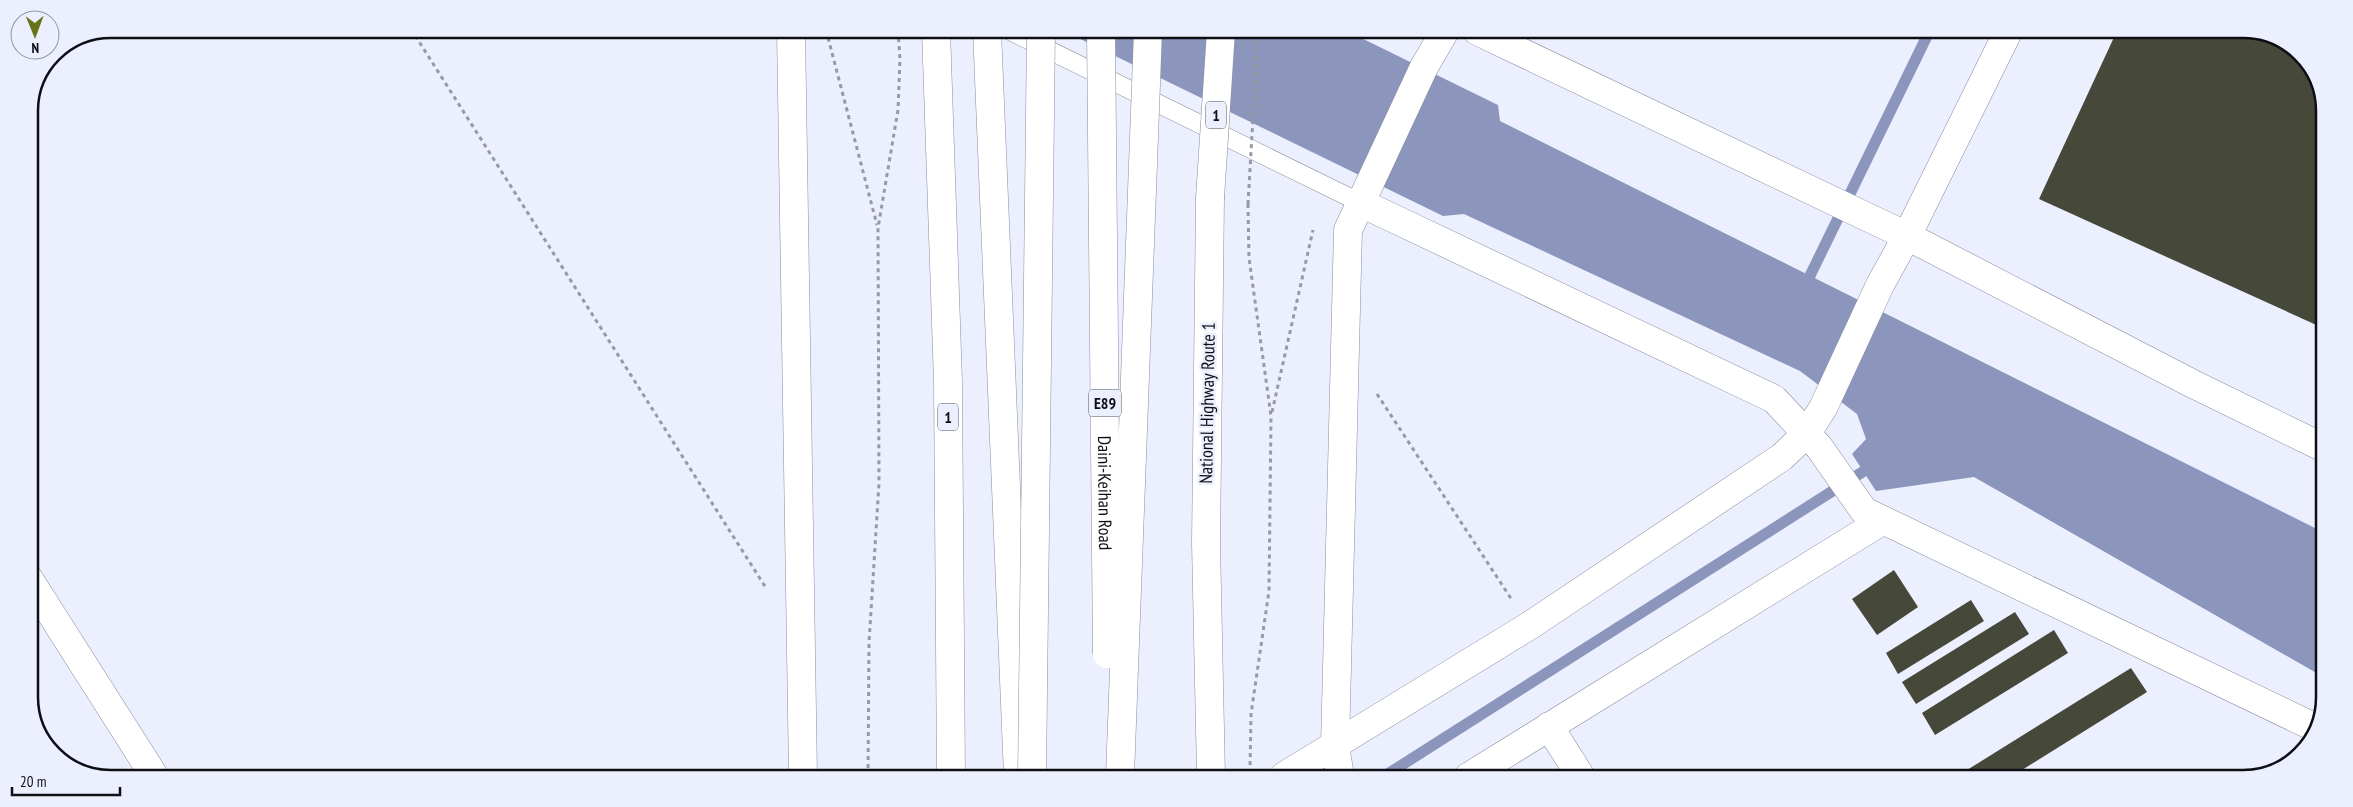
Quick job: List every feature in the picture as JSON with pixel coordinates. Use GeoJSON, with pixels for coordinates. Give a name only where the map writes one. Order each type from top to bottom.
{"type":"FeatureCollection","features":[{"type":"Feature","properties":{"kind":"main road"},"geometry":{"type":"LineString","coordinates":[[791,38],[804,769]]}},
{"type":"Feature","properties":{"kind":"main road","name":"1"},"geometry":{"type":"LineString","coordinates":[[936,38],[948,382],[951,769]]}},
{"type":"Feature","properties":{"kind":"main road"},"geometry":{"type":"LineString","coordinates":[[987,38],[1018,769]]}},
{"type":"Feature","properties":{"kind":"main road"},"geometry":{"type":"LineString","coordinates":[[1032,769],[1041,38]]}},
{"type":"Feature","properties":{"kind":"main road","name":"Daini-Keihan Road"},"geometry":{"type":"LineString","coordinates":[[1101,38],[1108,769]]}},
{"type":"Feature","properties":{"kind":"main road"},"geometry":{"type":"LineString","coordinates":[[1120,769],[1148,38]]}},
{"type":"Feature","properties":{"kind":"main road","name":"National Highway Route 1"},"geometry":{"type":"LineString","coordinates":[[1212,769],[1206,543],[1210,198],[1221,38]]}},
{"type":"Feature","properties":{"kind":"main road"},"geometry":{"type":"LineString","coordinates":[[1337,764],[1348,230],[1424,67],[1441,38]]}},
{"type":"Feature","properties":{"kind":"main road"},"geometry":{"type":"LineString","coordinates":[[1490,38],[1907,236],[2193,384],[2316,444]]}},
{"type":"Feature","properties":{"kind":"main road"},"geometry":{"type":"LineString","coordinates":[[1315,769],[1337,764],[1529,626],[1782,457],[1813,440],[1823,408],[1880,285],[1907,236],[2005,38]]}},
{"type":"Feature","properties":{"kind":"main road"},"geometry":{"type":"LineString","coordinates":[[1363,199],[1774,399],[1813,440],[1873,516],[2310,725]]}},
{"type":"Feature","properties":{"kind":"main road"},"geometry":{"type":"LineString","coordinates":[[1481,769],[1873,516]]}},
{"type":"Feature","properties":{"kind":"main road"},"geometry":{"type":"LineString","coordinates":[[38,593],[150,769]]}},
{"type":"Feature","properties":{"kind":"main road"},"geometry":{"type":"LineString","coordinates":[[1549,726],[1577,769]]}},
{"type":"Feature","properties":{"kind":"lane"},"geometry":{"type":"LineString","coordinates":[[1027,38],[1363,199]]}},
{"type":"Feature","properties":{"kind":"path"},"geometry":{"type":"LineString","coordinates":[[417,38],[778,605],[802,614]]}},
{"type":"Feature","properties":{"kind":"path"},"geometry":{"type":"LineString","coordinates":[[828,38],[878,228]]}},
{"type":"Feature","properties":{"kind":"path"},"geometry":{"type":"LineString","coordinates":[[868,769],[869,643],[879,483],[878,228],[898,110],[900,59],[899,38]]}},
{"type":"Feature","properties":{"kind":"path"},"geometry":{"type":"LineString","coordinates":[[1250,769],[1251,714],[1269,591],[1271,416],[1248,258],[1248,204],[1258,38]]}},
{"type":"Feature","properties":{"kind":"path"},"geometry":{"type":"LineString","coordinates":[[1271,416],[1315,222]]}},
{"type":"Feature","properties":{"kind":"path"},"geometry":{"type":"LineString","coordinates":[[1377,393],[1529,626]]}},
{"type":"Feature","properties":{"kind":"water"},"geometry":{"type":"Polygon","coordinates":[[[1078,38],[1361,38],[1498,105],[1500,121],[2316,528],[2316,673],[1974,477],[1876,491],[1852,454],[1866,439],[1857,414],[1800,371],[1464,214],[1443,216],[1078,38]]]}},
{"type":"Feature","properties":{"kind":"building"},"geometry":{"type":"Polygon","coordinates":[[[2114,38],[2252,38],[2275,45],[2294,59],[2300,66],[2306,74],[2314,96],[2315,325],[2039,199],[2114,38]]]}},
{"type":"Feature","properties":{"kind":"building"},"geometry":{"type":"Polygon","coordinates":[[[1894,570],[1918,607],[1877,635],[1852,599],[1894,570]]]}},
{"type":"Feature","properties":{"kind":"building"},"geometry":{"type":"Polygon","coordinates":[[[1971,600],[1984,621],[1898,674],[1886,653],[1971,600]]]}},
{"type":"Feature","properties":{"kind":"building"},"geometry":{"type":"Polygon","coordinates":[[[2015,612],[2029,634],[1916,704],[1902,682],[2015,612]]]}},
{"type":"Feature","properties":{"kind":"building"},"geometry":{"type":"Polygon","coordinates":[[[2054,630],[2068,653],[1935,735],[1922,713],[2054,630]]]}},
{"type":"Feature","properties":{"kind":"building"},"geometry":{"type":"Polygon","coordinates":[[[2131,668],[2147,692],[2023,769],[1969,769],[2131,668]]]}},
{"type":"Feature","properties":{"kind":"waterway"},"geometry":{"type":"LineString","coordinates":[[1804,288],[1926,38]]}},
{"type":"Feature","properties":{"kind":"waterway"},"geometry":{"type":"LineString","coordinates":[[1396,769],[1875,464]]}}]}
